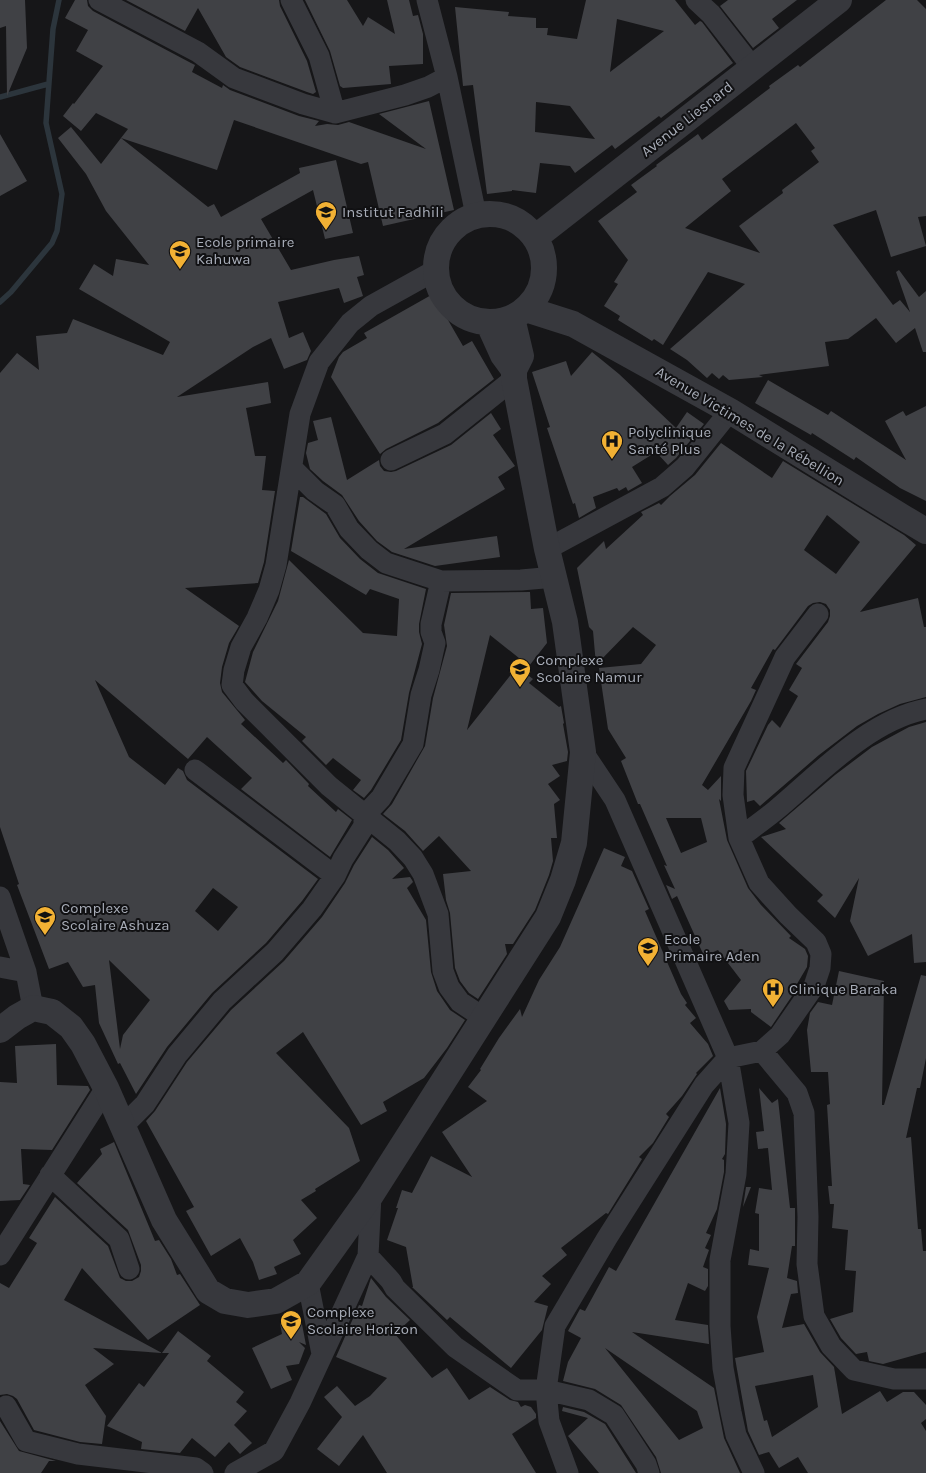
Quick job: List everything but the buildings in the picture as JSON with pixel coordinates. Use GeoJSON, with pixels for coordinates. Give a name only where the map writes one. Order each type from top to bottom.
{"type":"FeatureCollection","features":[{"type":"Feature","properties":{"kind":"street"},"geometry":{"type":"LineString","coordinates":[[99,0],[198,52],[234,78],[303,104],[335,112],[405,95],[428,87],[447,77]]}},
{"type":"Feature","properties":{"kind":"street"},"geometry":{"type":"LineString","coordinates":[[290,0],[319,56],[335,112]]}},
{"type":"Feature","properties":{"kind":"street"},"geometry":{"type":"LineString","coordinates":[[427,0],[447,77],[476,215]]}},
{"type":"Feature","properties":{"kind":"street"},"geometry":{"type":"LineString","coordinates":[[696,0],[710,14],[753,68]]}},
{"type":"Feature","properties":{"kind":"street","name":"Avenue Liesnard"},"geometry":{"type":"LineString","coordinates":[[536,237],[839,0]]}},
{"type":"Feature","properties":{"kind":"street"},"geometry":{"type":"LineString","coordinates":[[391,460],[445,434],[514,374],[521,356],[516,310],[544,272],[543,254],[536,237],[519,222],[499,214],[476,215],[459,222],[445,235],[437,252],[434,271],[440,291],[451,307],[468,318],[516,310]]}},
{"type":"Feature","properties":{"kind":"street"},"geometry":{"type":"LineString","coordinates":[[434,271],[372,306],[350,323],[319,362],[300,414],[273,574],[257,618],[241,647],[234,670],[232,685],[244,701],[329,786],[397,842],[413,858],[423,874],[438,914],[443,971],[449,987],[460,1002],[484,1018]]}},
{"type":"Feature","properties":{"kind":"street","name":"Avenue Victimes de la Rébellion"},"geometry":{"type":"LineString","coordinates":[[516,310],[573,324],[730,411],[926,530]]}},
{"type":"Feature","properties":{"kind":"street"},"geometry":{"type":"LineString","coordinates":[[0,1030],[33,1008],[52,1012],[71,1027],[83,1044],[106,1088],[164,1220],[208,1290],[225,1301],[248,1305],[276,1301],[308,1283],[370,1195],[548,917],[563,880],[574,843],[583,752],[565,622],[548,549],[514,374]]}},
{"type":"Feature","properties":{"kind":"street"},"geometry":{"type":"LineString","coordinates":[[548,549],[662,487],[685,467],[730,411]]}},
{"type":"Feature","properties":{"kind":"street"},"geometry":{"type":"LineString","coordinates":[[292,468],[316,491],[335,505],[348,529],[369,550],[386,563],[442,581],[521,580],[555,577]]}},
{"type":"Feature","properties":{"kind":"street"},"geometry":{"type":"LineString","coordinates":[[122,1127],[145,1104],[177,1055],[200,1026],[222,1001],[275,952],[312,909],[335,876],[343,859],[364,826],[364,816],[380,798],[413,744],[421,695],[435,643],[431,632],[431,624],[442,581]]}},
{"type":"Feature","properties":{"kind":"street"},"geometry":{"type":"LineString","coordinates":[[568,1473],[549,1421],[546,1390],[555,1326],[607,1238],[704,1085],[728,1058],[762,1051],[780,1035],[814,986],[820,968],[821,954],[816,942],[759,884],[739,838],[733,795],[734,768],[785,657],[818,614]]}},
{"type":"Feature","properties":{"kind":"street"},"geometry":{"type":"LineString","coordinates":[[739,838],[876,729],[899,717],[926,709]]}},
{"type":"Feature","properties":{"kind":"street"},"geometry":{"type":"LineString","coordinates":[[583,752],[615,800],[728,1058],[739,1123],[736,1174],[720,1260],[720,1334],[730,1412],[736,1435],[754,1473]]}},
{"type":"Feature","properties":{"kind":"street"},"geometry":{"type":"LineString","coordinates":[[195,770],[335,876]]}},
{"type":"Feature","properties":{"kind":"street"},"geometry":{"type":"LineString","coordinates":[[0,897],[26,972],[33,1008]]}},
{"type":"Feature","properties":{"kind":"street"},"geometry":{"type":"LineString","coordinates":[[0,967],[26,972]]}},
{"type":"Feature","properties":{"kind":"street"},"geometry":{"type":"LineString","coordinates":[[762,1051],[797,1093],[804,1113],[808,1217],[807,1264],[814,1316],[831,1346],[854,1370],[894,1378],[926,1379]]}},
{"type":"Feature","properties":{"kind":"street"},"geometry":{"type":"LineString","coordinates":[[0,1254],[106,1088]]}},
{"type":"Feature","properties":{"kind":"street"},"geometry":{"type":"LineString","coordinates":[[50,1175],[120,1239],[129,1269]]}},
{"type":"Feature","properties":{"kind":"street"},"geometry":{"type":"LineString","coordinates":[[235,1473],[274,1451],[300,1403],[368,1256],[370,1195]]}},
{"type":"Feature","properties":{"kind":"street"},"geometry":{"type":"LineString","coordinates":[[368,1256],[391,1281],[394,1288],[455,1346],[517,1390],[546,1390],[589,1400],[614,1415],[650,1473]]}},
{"type":"Feature","properties":{"kind":"street"},"geometry":{"type":"LineString","coordinates":[[308,1283],[322,1354]]}},
{"type":"Feature","properties":{"kind":"street"},"geometry":{"type":"LineString","coordinates":[[6,1406],[26,1441],[78,1454],[196,1468],[203,1473]]}},
{"type":"Feature","properties":{"kind":"waterway"},"geometry":{"type":"LineString","coordinates":[[0,302],[11,292],[52,243],[57,231],[62,194],[46,123],[53,29],[59,0]]}},
{"type":"Feature","properties":{"kind":"waterway"},"geometry":{"type":"LineString","coordinates":[[0,97],[48,84]]}},
{"type":"Feature","properties":{"kind":"place","name":"Institut Fadhili"},"geometry":{"type":"Point","coordinates":[326,231]}},
{"type":"Feature","properties":{"kind":"place","name":"Ecole primaire Kahuwa"},"geometry":{"type":"Point","coordinates":[180,270]}},
{"type":"Feature","properties":{"kind":"place","name":"Polyclinique Santé Plus"},"geometry":{"type":"Point","coordinates":[612,460]}},
{"type":"Feature","properties":{"kind":"place","name":"Complexe Scolaire Namur"},"geometry":{"type":"Point","coordinates":[520,688]}},
{"type":"Feature","properties":{"kind":"place","name":"Complexe Scolaire Ashuza"},"geometry":{"type":"Point","coordinates":[45,936]}},
{"type":"Feature","properties":{"kind":"place","name":"Ecole Primaire Aden"},"geometry":{"type":"Point","coordinates":[648,967]}},
{"type":"Feature","properties":{"kind":"place","name":"Clinique Baraka"},"geometry":{"type":"Point","coordinates":[773,1008]}},
{"type":"Feature","properties":{"kind":"place","name":"Complexe Scolaire Horizon"},"geometry":{"type":"Point","coordinates":[291,1340]}}]}
